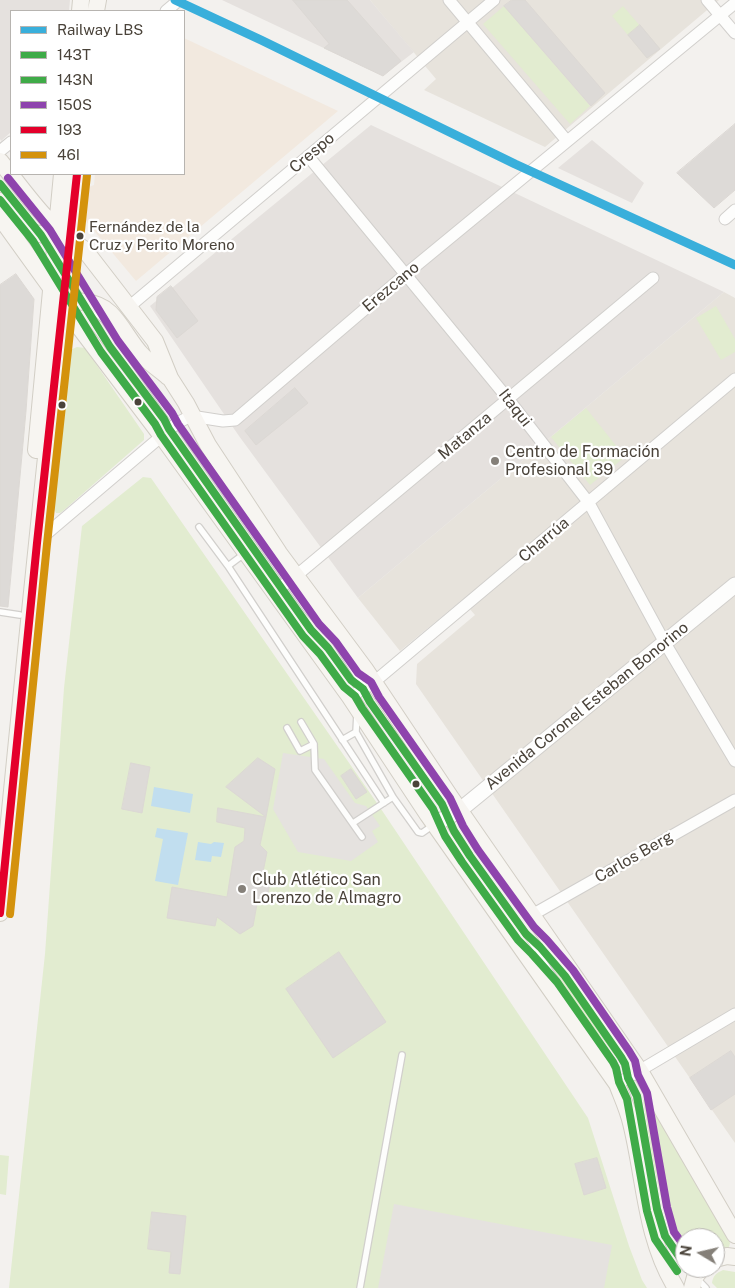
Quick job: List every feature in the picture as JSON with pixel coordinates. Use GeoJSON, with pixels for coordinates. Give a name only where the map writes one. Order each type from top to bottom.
{"type":"FeatureCollection","features":[{"type":"Feature","properties":{"kind":"main road"},"geometry":{"type":"LineString","coordinates":[[0,161],[10,173]]}},
{"type":"Feature","properties":{"kind":"main road"},"geometry":{"type":"LineString","coordinates":[[0,820],[20,615],[56,303],[65,273],[56,235],[43,214],[11,175]]}},
{"type":"Feature","properties":{"kind":"main road"},"geometry":{"type":"LineString","coordinates":[[0,913],[28,620],[38,541],[56,303],[52,287],[62,175]]}},
{"type":"Feature","properties":{"kind":"main road"},"geometry":{"type":"LineString","coordinates":[[56,235],[78,175]]}},
{"type":"Feature","properties":{"kind":"main road"},"geometry":{"type":"LineString","coordinates":[[0,201],[14,219],[30,232],[56,235],[84,248],[130,306],[155,341],[170,378],[186,403],[175,426]]}},
{"type":"Feature","properties":{"kind":"main road"},"geometry":{"type":"LineString","coordinates":[[0,217],[52,287]]}},
{"type":"Feature","properties":{"kind":"main road"},"geometry":{"type":"LineString","coordinates":[[56,303],[82,302],[100,306],[110,313],[142,355],[170,378]]}},
{"type":"Feature","properties":{"kind":"main road"},"geometry":{"type":"LineString","coordinates":[[56,303],[175,426],[246,553],[285,584],[735,1235]]}},
{"type":"Feature","properties":{"kind":"main road"},"geometry":{"type":"LineString","coordinates":[[175,426],[208,445],[279,553],[285,584],[447,817],[532,915],[628,1078],[631,1122],[651,1228],[662,1264],[676,1288]]}},
{"type":"Feature","properties":{"kind":"street"},"geometry":{"type":"LineString","coordinates":[[167,10],[179,0]]}},
{"type":"Feature","properties":{"kind":"street"},"geometry":{"type":"LineString","coordinates":[[449,0],[568,141]]}},
{"type":"Feature","properties":{"kind":"street","name":"Crespo"},"geometry":{"type":"LineString","coordinates":[[130,306],[494,0]]}},
{"type":"Feature","properties":{"kind":"street"},"geometry":{"type":"LineString","coordinates":[[707,0],[735,33]]}},
{"type":"Feature","properties":{"kind":"street","name":"Erezcano"},"geometry":{"type":"LineString","coordinates":[[175,426],[235,420],[406,274],[735,3]]}},
{"type":"Feature","properties":{"kind":"street"},"geometry":{"type":"LineString","coordinates":[[0,151],[10,143]]}},
{"type":"Feature","properties":{"kind":"street","name":"Itaqui"},"geometry":{"type":"LineString","coordinates":[[308,156],[509,400],[588,503],[664,643],[735,761]]}},
{"type":"Feature","properties":{"kind":"street"},"geometry":{"type":"LineString","coordinates":[[725,219],[735,210]]}},
{"type":"Feature","properties":{"kind":"street","name":"Matanza"},"geometry":{"type":"LineString","coordinates":[[285,584],[509,400],[653,278]]}},
{"type":"Feature","properties":{"kind":"street","name":"Charrúa"},"geometry":{"type":"LineString","coordinates":[[362,694],[735,379]]}},
{"type":"Feature","properties":{"kind":"street"},"geometry":{"type":"LineString","coordinates":[[38,541],[175,426]]}},
{"type":"Feature","properties":{"kind":"street","name":"Avenida Coronel Esteban Bonorino"},"geometry":{"type":"LineString","coordinates":[[447,817],[735,585]]}},
{"type":"Feature","properties":{"kind":"street","name":"Carlos Berg"},"geometry":{"type":"LineString","coordinates":[[532,915],[735,800]]}},
{"type":"Feature","properties":{"kind":"street"},"geometry":{"type":"LineString","coordinates":[[628,1078],[735,1014]]}},
{"type":"Feature","properties":{"kind":"lane"},"geometry":{"type":"LineString","coordinates":[[0,184],[56,235]]}},
{"type":"Feature","properties":{"kind":"lane"},"geometry":{"type":"LineString","coordinates":[[55,256],[110,347],[164,419],[175,426]]}},
{"type":"Feature","properties":{"kind":"lane"},"geometry":{"type":"LineString","coordinates":[[82,302],[104,320],[285,584],[333,638],[362,694],[356,719],[356,732],[393,797],[418,832],[422,833],[447,817],[470,856],[526,934],[614,1070],[628,1078]]}},
{"type":"Feature","properties":{"kind":"lane"},"geometry":{"type":"LineString","coordinates":[[199,526],[228,566],[384,803]]}},
{"type":"Feature","properties":{"kind":"lane"},"geometry":{"type":"LineString","coordinates":[[228,566],[246,553]]}},
{"type":"Feature","properties":{"kind":"lane"},"geometry":{"type":"LineString","coordinates":[[285,584],[301,591],[319,623]]}},
{"type":"Feature","properties":{"kind":"lane"},"geometry":{"type":"LineString","coordinates":[[0,612],[20,615]]}},
{"type":"Feature","properties":{"kind":"lane"},"geometry":{"type":"LineString","coordinates":[[301,722],[314,744],[315,770],[362,837]]}},
{"type":"Feature","properties":{"kind":"lane"},"geometry":{"type":"LineString","coordinates":[[287,728],[300,751],[314,744]]}},
{"type":"Feature","properties":{"kind":"lane"},"geometry":{"type":"LineString","coordinates":[[342,740],[356,732]]}},
{"type":"Feature","properties":{"kind":"lane"},"geometry":{"type":"LineString","coordinates":[[353,823],[393,797]]}},
{"type":"Feature","properties":{"kind":"lane"},"geometry":{"type":"LineString","coordinates":[[526,934],[557,965],[621,1057],[625,1064],[628,1078]]}},
{"type":"Feature","properties":{"kind":"lane"},"geometry":{"type":"LineString","coordinates":[[360,1288],[402,1055]]}},
{"type":"Feature","properties":{"kind":"lane"},"geometry":{"type":"LineString","coordinates":[[621,1057],[637,1096],[656,1209],[665,1236],[675,1249]]}},
{"type":"Feature","properties":{"kind":"shaded area"},"geometry":{"type":"Polygon","coordinates":[[[0,0],[70,0],[69,10],[10,10],[10,133],[1,141],[0,0]]]}},
{"type":"Feature","properties":{"kind":"shaded area"},"geometry":{"type":"Polygon","coordinates":[[[222,0],[370,0],[414,52],[383,76],[222,0]]]}},
{"type":"Feature","properties":{"kind":"shaded area"},"geometry":{"type":"Polygon","coordinates":[[[370,0],[719,0],[545,147],[424,90],[436,79],[370,0]]]}},
{"type":"Feature","properties":{"kind":"shaded area"},"geometry":{"type":"Polygon","coordinates":[[[185,38],[338,111],[136,281],[85,220],[89,187],[94,185],[95,175],[185,175],[185,38]]]}},
{"type":"Feature","properties":{"kind":"shaded area"},"geometry":{"type":"Polygon","coordinates":[[[371,125],[724,292],[358,598],[239,436],[150,306],[371,125]]]}},
{"type":"Feature","properties":{"kind":"shaded area"},"geometry":{"type":"Polygon","coordinates":[[[592,140],[644,183],[632,203],[558,168],[592,140]]]}},
{"type":"Feature","properties":{"kind":"shaded area"},"geometry":{"type":"Polygon","coordinates":[[[724,292],[735,298],[735,1143],[416,684],[417,664],[475,615],[462,600],[400,651],[358,598],[724,292]]]}},
{"type":"Feature","properties":{"kind":"shaded area"},"geometry":{"type":"Polygon","coordinates":[[[283,753],[324,759],[355,803],[366,806],[380,826],[372,831],[378,842],[351,861],[298,852],[273,809],[283,753]]]}},
{"type":"Feature","properties":{"kind":"shaded area"},"geometry":{"type":"Polygon","coordinates":[[[394,1204],[612,1245],[604,1288],[378,1288],[394,1204]]]}},
{"type":"Feature","properties":{"kind":"green space"},"geometry":{"type":"Polygon","coordinates":[[[504,6],[590,106],[570,124],[483,24],[504,6]]]}},
{"type":"Feature","properties":{"kind":"green space"},"geometry":{"type":"Polygon","coordinates":[[[623,6],[660,49],[647,58],[612,16],[623,6]]]}},
{"type":"Feature","properties":{"kind":"green space"},"geometry":{"type":"Polygon","coordinates":[[[716,306],[735,339],[735,352],[721,360],[696,318],[716,306]]]}},
{"type":"Feature","properties":{"kind":"green space"},"geometry":{"type":"Polygon","coordinates":[[[77,347],[85,348],[144,434],[144,440],[63,511],[56,513],[53,507],[63,357],[68,351],[77,347]]]}},
{"type":"Feature","properties":{"kind":"green space"},"geometry":{"type":"Polygon","coordinates":[[[586,408],[625,457],[590,485],[551,437],[586,408]]]}},
{"type":"Feature","properties":{"kind":"green space","name":"Club Atlético San Lorenzo de Almagro"},"geometry":{"type":"Polygon","coordinates":[[[143,477],[151,478],[379,806],[588,1118],[629,1246],[647,1288],[9,1288],[45,954],[64,688],[82,526],[143,477]]]}},
{"type":"Feature","properties":{"kind":"green space"},"geometry":{"type":"Polygon","coordinates":[[[534,944],[556,970],[617,1056],[615,1056],[601,1037],[588,1026],[532,945],[534,944]]]}},
{"type":"Feature","properties":{"kind":"green space"},"geometry":{"type":"Polygon","coordinates":[[[646,1098],[721,1228],[675,1228],[675,1235],[668,1219],[657,1180],[643,1100],[646,1098]]]}},
{"type":"Feature","properties":{"kind":"green space"},"geometry":{"type":"Polygon","coordinates":[[[0,1155],[9,1156],[6,1195],[0,1194],[0,1155]]]}},
{"type":"Feature","properties":{"kind":"green space"},"geometry":{"type":"Polygon","coordinates":[[[725,1234],[730,1243],[729,1247],[725,1248],[725,1234]]]}},
{"type":"Feature","properties":{"kind":"green space"},"geometry":{"type":"Polygon","coordinates":[[[725,1270],[735,1272],[735,1288],[717,1288],[712,1283],[713,1278],[725,1278],[725,1270]]]}},
{"type":"Feature","properties":{"kind":"water"},"geometry":{"type":"Polygon","coordinates":[[[154,787],[193,794],[190,813],[151,806],[154,787]]]}},
{"type":"Feature","properties":{"kind":"water"},"geometry":{"type":"Polygon","coordinates":[[[157,828],[188,833],[178,885],[155,881],[163,839],[155,837],[157,828]]]}},
{"type":"Feature","properties":{"kind":"water"},"geometry":{"type":"Polygon","coordinates":[[[198,842],[224,843],[221,857],[212,856],[211,862],[195,860],[198,842]]]}},
{"type":"Feature","properties":{"kind":"building"},"geometry":{"type":"Polygon","coordinates":[[[293,0],[347,0],[401,61],[383,76],[324,48],[329,44],[293,0]]]}},
{"type":"Feature","properties":{"kind":"building"},"geometry":{"type":"Polygon","coordinates":[[[512,0],[525,0],[605,93],[591,106],[504,6],[512,0]]]}},
{"type":"Feature","properties":{"kind":"building"},"geometry":{"type":"Polygon","coordinates":[[[640,25],[660,49],[647,58],[628,35],[640,25]]]}},
{"type":"Feature","properties":{"kind":"building"},"geometry":{"type":"Polygon","coordinates":[[[735,124],[735,190],[714,208],[677,173],[735,124]]]}},
{"type":"Feature","properties":{"kind":"building"},"geometry":{"type":"Polygon","coordinates":[[[16,274],[34,299],[8,607],[0,606],[0,285],[16,274]]]}},
{"type":"Feature","properties":{"kind":"building"},"geometry":{"type":"Polygon","coordinates":[[[171,286],[198,321],[177,338],[156,310],[157,297],[171,286]]]}},
{"type":"Feature","properties":{"kind":"building"},"geometry":{"type":"Polygon","coordinates":[[[295,388],[308,403],[256,445],[245,431],[295,388]]]}},
{"type":"Feature","properties":{"kind":"building"},"geometry":{"type":"Polygon","coordinates":[[[258,758],[275,769],[266,817],[226,787],[258,758]]]}},
{"type":"Feature","properties":{"kind":"building"},"geometry":{"type":"Polygon","coordinates":[[[131,763],[150,767],[142,813],[122,809],[131,763]]]}},
{"type":"Feature","properties":{"kind":"building"},"geometry":{"type":"Polygon","coordinates":[[[351,769],[367,792],[356,799],[341,776],[351,769]]]}},
{"type":"Feature","properties":{"kind":"building"},"geometry":{"type":"Polygon","coordinates":[[[218,808],[266,817],[260,845],[267,852],[262,877],[270,883],[267,899],[257,904],[253,926],[240,934],[217,917],[215,926],[167,918],[172,887],[227,897],[235,847],[244,841],[245,828],[217,822],[218,808]]]}},
{"type":"Feature","properties":{"kind":"building"},"geometry":{"type":"Polygon","coordinates":[[[339,952],[386,1022],[333,1058],[286,989],[339,952]]]}},
{"type":"Feature","properties":{"kind":"building"},"geometry":{"type":"Polygon","coordinates":[[[731,1051],[735,1057],[735,1094],[711,1110],[690,1078],[731,1051]]]}},
{"type":"Feature","properties":{"kind":"building"},"geometry":{"type":"Polygon","coordinates":[[[597,1158],[606,1188],[584,1195],[575,1164],[597,1158]]]}},
{"type":"Feature","properties":{"kind":"building"},"geometry":{"type":"Polygon","coordinates":[[[152,1212],[186,1216],[180,1274],[169,1273],[171,1252],[148,1249],[152,1212]]]}},
{"type":"Feature","properties":{"kind":"rail line","name":"LBS"},"geometry":{"type":"LineString","coordinates":[[175,0],[515,164],[735,265]]}},
{"type":"Feature","properties":{"kind":"transit line","name":"193"},"geometry":{"type":"LineString","coordinates":[[0,913],[37,543],[77,175]]}},
{"type":"Feature","properties":{"kind":"transit line","name":"46I"},"geometry":{"type":"LineString","coordinates":[[10,914],[47,544],[87,175]]}},
{"type":"Feature","properties":{"kind":"transit line","name":"150S"},"geometry":{"type":"LineString","coordinates":[[8,178],[50,230],[118,341],[172,413],[319,624],[336,642],[358,673],[371,682],[379,697],[450,798],[463,826],[478,850],[534,927],[573,970],[629,1051],[635,1061],[638,1075],[647,1093],[667,1207],[675,1233]]}},
{"type":"Feature","properties":{"kind":"transit line","name":"143T"},"geometry":{"type":"LineString","coordinates":[[0,184],[41,235],[110,347],[164,419],[169,429],[311,630],[328,648],[351,680],[363,689],[370,702],[442,804],[454,831],[470,856],[526,934],[565,976],[621,1057],[637,1096],[657,1209],[665,1236],[675,1250]]}},
{"type":"Feature","properties":{"kind":"transit line","name":"143N"},"geometry":{"type":"LineString","coordinates":[[0,200],[33,241],[101,352],[155,424],[303,636],[320,654],[344,687],[355,696],[433,809],[445,836],[462,862],[518,940],[557,982],[613,1062],[627,1099],[647,1211],[655,1239],[675,1268]]}},
{"type":"Feature","properties":{"kind":"place","name":"Fernández de la Cruz y Perito Moreno"},"geometry":{"type":"Point","coordinates":[80,236]}},
{"type":"Feature","properties":{"kind":"place","name":"Centro de Formación Profesional 39"},"geometry":{"type":"Point","coordinates":[495,461]}},
{"type":"Feature","properties":{"kind":"place","name":"Club Atlético San Lorenzo de Almagro"},"geometry":{"type":"Point","coordinates":[242,889]}}]}
